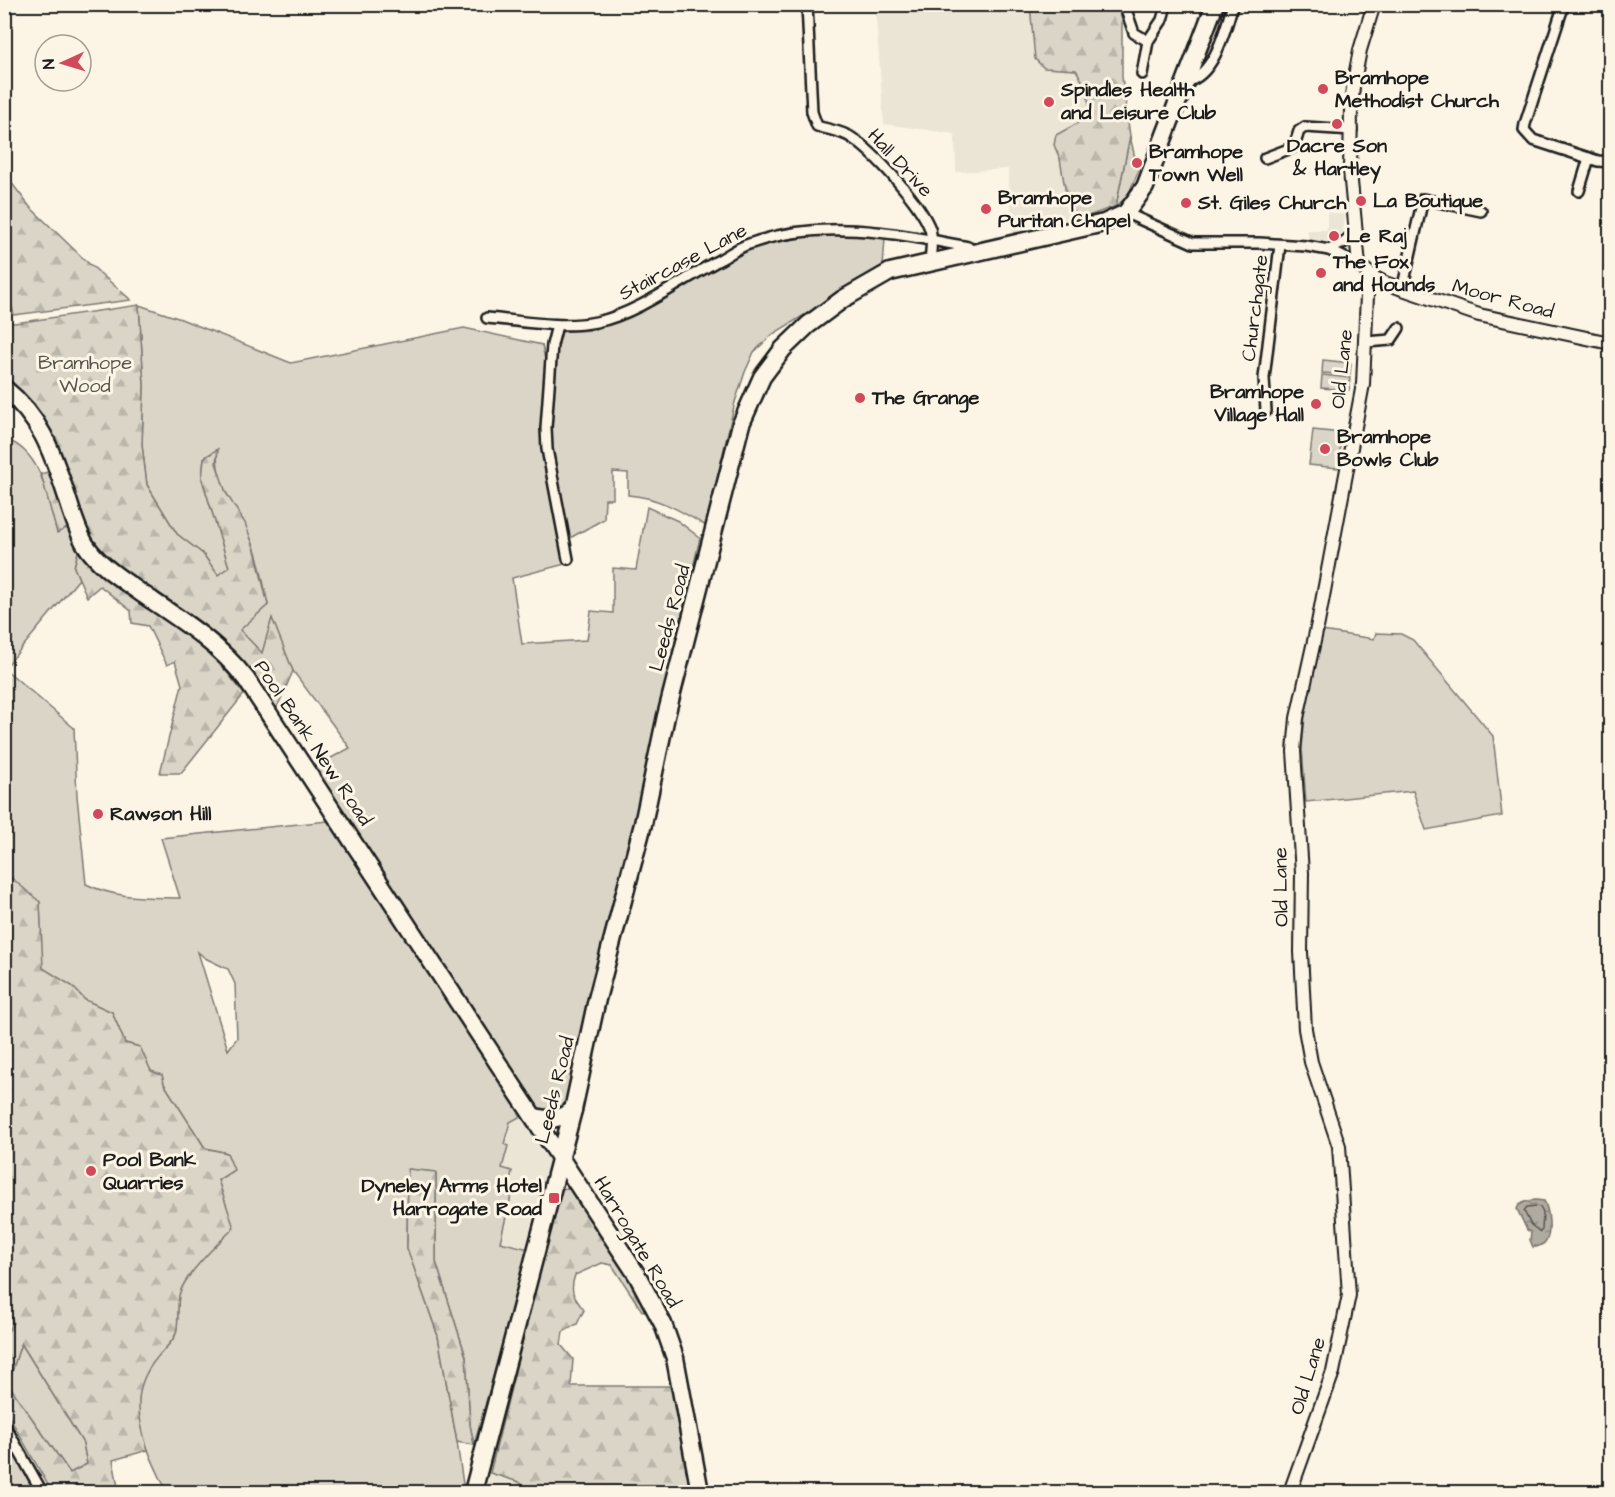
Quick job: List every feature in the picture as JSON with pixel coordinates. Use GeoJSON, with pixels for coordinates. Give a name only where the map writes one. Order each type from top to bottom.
{"type":"FeatureCollection","features":[{"type":"Feature","properties":{"kind":"highway"},"geometry":{"type":"LineString","coordinates":[[1126,213],[1145,187],[1215,4]]}},
{"type":"Feature","properties":{"kind":"highway","name":"Leeds Road"},"geometry":{"type":"LineString","coordinates":[[473,1492],[573,1110],[597,999],[643,824],[666,716],[745,415],[762,376],[783,348],[808,325],[843,299],[890,272],[1104,223],[1126,213]]}},
{"type":"Feature","properties":{"kind":"highway","name":"Pool Bank New Road"},"geometry":{"type":"LineString","coordinates":[[4,388],[25,406],[36,420],[55,461],[78,528],[98,560],[114,574],[207,638],[236,665],[560,1157]]}},
{"type":"Feature","properties":{"kind":"highway"},"geometry":{"type":"LineString","coordinates":[[535,1117],[555,1119],[573,1110]]}},
{"type":"Feature","properties":{"kind":"highway","name":"Harrogate Road"},"geometry":{"type":"LineString","coordinates":[[560,1157],[637,1275],[665,1330],[675,1358],[700,1492]]}},
{"type":"Feature","properties":{"kind":"street","name":"Hall Drive"},"geometry":{"type":"LineString","coordinates":[[807,4],[812,112],[817,126],[851,136],[882,165],[912,200],[925,218],[930,231],[932,240],[930,262]]}},
{"type":"Feature","properties":{"kind":"street"},"geometry":{"type":"LineString","coordinates":[[1124,4],[1134,33],[1148,41]]}},
{"type":"Feature","properties":{"kind":"street"},"geometry":{"type":"LineString","coordinates":[[1186,82],[1193,80],[1205,70],[1224,36],[1233,4]]}},
{"type":"Feature","properties":{"kind":"street","name":"Old Lane"},"geometry":{"type":"LineString","coordinates":[[1290,1492],[1333,1372],[1349,1295],[1339,1146],[1311,1062],[1305,1029],[1301,952],[1302,873],[1294,751],[1297,718],[1318,623],[1361,396],[1366,342],[1364,269],[1355,231],[1350,171],[1353,87],[1359,50],[1374,4]]}},
{"type":"Feature","properties":{"kind":"street"},"geometry":{"type":"LineString","coordinates":[[1564,4],[1524,130],[1533,140],[1589,158],[1611,162]]}},
{"type":"Feature","properties":{"kind":"street"},"geometry":{"type":"LineString","coordinates":[[1142,74],[1148,41],[1162,20],[1165,9]]}},
{"type":"Feature","properties":{"kind":"street"},"geometry":{"type":"LineString","coordinates":[[1265,158],[1294,147],[1299,131],[1305,127],[1352,130]]}},
{"type":"Feature","properties":{"kind":"street"},"geometry":{"type":"LineString","coordinates":[[1579,191],[1589,158]]}},
{"type":"Feature","properties":{"kind":"street"},"geometry":{"type":"LineString","coordinates":[[1402,290],[1423,200],[1481,211]]}},
{"type":"Feature","properties":{"kind":"street"},"geometry":{"type":"LineString","coordinates":[[1126,213],[1193,243],[1280,245],[1329,250],[1364,269]]}},
{"type":"Feature","properties":{"kind":"street","name":"Staircase Lane"},"geometry":{"type":"LineString","coordinates":[[487,318],[557,325],[596,322],[625,314],[748,244],[811,230],[875,230],[968,247],[974,252]]}},
{"type":"Feature","properties":{"kind":"street"},"geometry":{"type":"LineString","coordinates":[[1329,250],[1345,242],[1355,231]]}},
{"type":"Feature","properties":{"kind":"street","name":"Churchgate"},"geometry":{"type":"LineString","coordinates":[[1266,411],[1264,378],[1280,245]]}},
{"type":"Feature","properties":{"kind":"street","name":"Moor Road"},"geometry":{"type":"LineString","coordinates":[[1364,269],[1375,278],[1402,290],[1479,315],[1611,343]]}},
{"type":"Feature","properties":{"kind":"street"},"geometry":{"type":"LineString","coordinates":[[557,325],[552,345],[546,428],[547,450],[568,559]]}},
{"type":"Feature","properties":{"kind":"street"},"geometry":{"type":"LineString","coordinates":[[1366,342],[1391,340],[1399,328]]}},
{"type":"Feature","properties":{"kind":"street"},"geometry":{"type":"LineString","coordinates":[[4,1424],[42,1492]]}},
{"type":"Feature","properties":{"kind":"shaded area"},"geometry":{"type":"Polygon","coordinates":[[[875,5],[1030,5],[1035,59],[1044,68],[1076,70],[1085,84],[1090,102],[1090,117],[1075,126],[1054,145],[1060,159],[1067,200],[1080,219],[1062,223],[1044,216],[1032,218],[1023,231],[1013,237],[1008,169],[956,172],[955,134],[884,124],[875,5]]]}},
{"type":"Feature","properties":{"kind":"shaded area"},"geometry":{"type":"Polygon","coordinates":[[[1327,212],[1345,215],[1342,239],[1309,241],[1307,230],[1327,230],[1327,212]]]}},
{"type":"Feature","properties":{"kind":"shaded area"},"geometry":{"type":"Polygon","coordinates":[[[523,1115],[551,1162],[529,1249],[500,1242],[513,1188],[509,1188],[502,1168],[508,1146],[504,1145],[510,1122],[523,1115]]]}},
{"type":"Feature","properties":{"kind":"shaded area"},"geometry":{"type":"Polygon","coordinates":[[[490,1473],[519,1482],[525,1487],[549,1492],[485,1492],[490,1473]]]}},
{"type":"Feature","properties":{"kind":"green space"},"geometry":{"type":"Polygon","coordinates":[[[1030,5],[1117,5],[1122,20],[1122,77],[1130,136],[1116,206],[1080,219],[1067,200],[1060,159],[1054,145],[1056,135],[1089,117],[1088,98],[1076,70],[1044,68],[1035,59],[1030,5]]]}},
{"type":"Feature","properties":{"kind":"green space"},"geometry":{"type":"Polygon","coordinates":[[[1225,5],[1229,5],[1217,38],[1201,70],[1198,70],[1225,5]]]}},
{"type":"Feature","properties":{"kind":"green space"},"geometry":{"type":"Polygon","coordinates":[[[1130,136],[1135,158],[1143,161],[1127,197],[1116,206],[1130,136]]]}},
{"type":"Feature","properties":{"kind":"green space"},"geometry":{"type":"Polygon","coordinates":[[[4,173],[30,207],[131,300],[14,315],[11,303],[5,294],[4,173]]]}},
{"type":"Feature","properties":{"kind":"green space"},"geometry":{"type":"Polygon","coordinates":[[[816,232],[885,238],[883,267],[773,334],[754,352],[735,402],[706,526],[659,502],[628,495],[628,473],[613,472],[613,499],[605,499],[604,519],[570,538],[554,477],[549,443],[557,332],[594,330],[620,319],[690,283],[742,248],[816,232]]]}},
{"type":"Feature","properties":{"kind":"green space"},"geometry":{"type":"Polygon","coordinates":[[[139,305],[181,319],[291,363],[464,328],[542,345],[548,374],[548,479],[565,564],[512,578],[522,644],[587,640],[591,611],[613,613],[613,568],[636,570],[647,507],[678,521],[700,538],[661,704],[641,812],[567,1100],[561,1107],[549,1111],[540,1109],[314,767],[350,748],[293,671],[272,619],[262,654],[239,630],[268,605],[255,549],[220,476],[217,463],[218,449],[204,458],[202,479],[229,567],[218,575],[203,554],[177,534],[147,485],[142,445],[144,386],[139,305]]]}},
{"type":"Feature","properties":{"kind":"green space","name":"Bramhope Wood"},"geometry":{"type":"Polygon","coordinates":[[[139,305],[144,386],[142,445],[147,485],[177,534],[203,554],[218,575],[229,567],[202,479],[204,458],[218,449],[216,463],[226,493],[245,523],[255,550],[268,605],[240,630],[262,653],[272,618],[293,671],[276,710],[230,647],[216,634],[129,579],[104,557],[82,523],[59,454],[35,405],[5,379],[4,322],[15,323],[139,305]]]}},
{"type":"Feature","properties":{"kind":"green space"},"geometry":{"type":"Polygon","coordinates":[[[1323,360],[1351,363],[1350,375],[1322,373],[1323,360]]]}},
{"type":"Feature","properties":{"kind":"green space"},"geometry":{"type":"Polygon","coordinates":[[[1322,375],[1350,378],[1349,390],[1321,388],[1322,375]]]}},
{"type":"Feature","properties":{"kind":"green space","name":"Bramhope Bowls Club"},"geometry":{"type":"Polygon","coordinates":[[[1313,430],[1342,433],[1338,468],[1309,465],[1313,430]]]}},
{"type":"Feature","properties":{"kind":"green space"},"geometry":{"type":"Polygon","coordinates":[[[5,439],[18,445],[36,465],[42,478],[57,532],[71,526],[80,545],[74,567],[79,579],[5,668],[5,439]]]}},
{"type":"Feature","properties":{"kind":"green space"},"geometry":{"type":"Polygon","coordinates":[[[51,471],[71,526],[57,533],[41,474],[51,471]]]}},
{"type":"Feature","properties":{"kind":"green space"},"geometry":{"type":"Polygon","coordinates":[[[80,545],[200,638],[244,694],[181,773],[160,773],[182,685],[175,661],[167,665],[148,626],[132,623],[131,611],[100,586],[87,597],[74,567],[80,545]]]}},
{"type":"Feature","properties":{"kind":"green space"},"geometry":{"type":"Polygon","coordinates":[[[1322,631],[1374,639],[1376,633],[1401,634],[1413,640],[1493,736],[1502,816],[1426,830],[1413,791],[1306,802],[1302,748],[1305,715],[1322,631]]]}},
{"type":"Feature","properties":{"kind":"green space"},"geometry":{"type":"Polygon","coordinates":[[[5,669],[74,728],[77,796],[86,884],[120,895],[180,898],[161,838],[328,821],[404,931],[523,1115],[510,1122],[504,1144],[508,1146],[502,1168],[512,1171],[509,1187],[513,1188],[500,1242],[529,1249],[474,1445],[470,1425],[466,1357],[436,1262],[436,1173],[408,1169],[407,1248],[438,1336],[457,1442],[463,1484],[461,1492],[167,1492],[153,1463],[142,1431],[138,1399],[141,1383],[148,1367],[175,1336],[178,1300],[182,1287],[202,1260],[233,1228],[218,1180],[233,1171],[227,1153],[205,1148],[164,1084],[162,1075],[151,1071],[139,1047],[125,1043],[112,1012],[85,1000],[72,986],[42,968],[40,902],[5,881],[5,669]],[[198,952],[228,1050],[237,1038],[235,984],[228,969],[198,952]]]}},
{"type":"Feature","properties":{"kind":"green space"},"geometry":{"type":"Polygon","coordinates":[[[8,875],[40,902],[43,968],[72,986],[85,1000],[112,1012],[125,1043],[140,1047],[151,1071],[162,1075],[164,1084],[205,1148],[227,1153],[234,1170],[218,1180],[234,1228],[202,1260],[182,1288],[178,1301],[176,1333],[148,1370],[140,1392],[139,1414],[148,1450],[113,1460],[119,1492],[95,1492],[75,1485],[70,1492],[52,1492],[5,1409],[5,1337],[13,1322],[4,1302],[4,881],[8,875]],[[21,1343],[8,1384],[70,1473],[87,1464],[83,1443],[21,1343]]]}},
{"type":"Feature","properties":{"kind":"green space"},"geometry":{"type":"Polygon","coordinates":[[[408,1169],[436,1172],[436,1262],[466,1357],[470,1425],[474,1445],[457,1442],[438,1336],[407,1248],[408,1169]]]}},
{"type":"Feature","properties":{"kind":"green space"},"geometry":{"type":"Polygon","coordinates":[[[569,1188],[650,1309],[642,1311],[612,1265],[602,1263],[575,1275],[572,1286],[574,1294],[584,1310],[577,1324],[563,1332],[561,1345],[573,1359],[571,1386],[675,1386],[692,1492],[549,1492],[525,1487],[519,1482],[490,1473],[560,1189],[569,1188]]]}},
{"type":"Feature","properties":{"kind":"green space"},"geometry":{"type":"Polygon","coordinates":[[[4,1302],[13,1322],[5,1337],[4,1337],[4,1302]]]}},
{"type":"Feature","properties":{"kind":"green space"},"geometry":{"type":"Polygon","coordinates":[[[21,1343],[83,1443],[87,1464],[70,1473],[8,1384],[21,1343]]]}},
{"type":"Feature","properties":{"kind":"green space"},"geometry":{"type":"Polygon","coordinates":[[[4,1435],[34,1482],[34,1492],[5,1492],[4,1435]]]}},
{"type":"Feature","properties":{"kind":"water"},"geometry":{"type":"Polygon","coordinates":[[[1526,1201],[1544,1201],[1546,1205],[1549,1234],[1545,1242],[1533,1247],[1530,1240],[1531,1232],[1527,1230],[1517,1209],[1526,1201]]]}},
{"type":"Feature","properties":{"kind":"place","name":"Bramhope Methodist Church"},"geometry":{"type":"Point","coordinates":[1323,89]}},
{"type":"Feature","properties":{"kind":"place","name":"Spindles Health and Leisure Club"},"geometry":{"type":"Point","coordinates":[1049,102]}},
{"type":"Feature","properties":{"kind":"place","name":"Dacre Son & Hartley"},"geometry":{"type":"Point","coordinates":[1337,124]}},
{"type":"Feature","properties":{"kind":"place","name":"Bramhope Town Well"},"geometry":{"type":"Point","coordinates":[1137,163]}},
{"type":"Feature","properties":{"kind":"place","name":"La Boutique"},"geometry":{"type":"Point","coordinates":[1361,201]}},
{"type":"Feature","properties":{"kind":"place","name":"St. Giles Church"},"geometry":{"type":"Point","coordinates":[1186,203]}},
{"type":"Feature","properties":{"kind":"place","name":"Bramhope Puritan Chapel"},"geometry":{"type":"Point","coordinates":[986,209]}},
{"type":"Feature","properties":{"kind":"place","name":"Le Raj"},"geometry":{"type":"Point","coordinates":[1334,236]}},
{"type":"Feature","properties":{"kind":"place","name":"The Fox and Hounds"},"geometry":{"type":"Point","coordinates":[1321,273]}},
{"type":"Feature","properties":{"kind":"place","name":"The Grange"},"geometry":{"type":"Point","coordinates":[860,398]}},
{"type":"Feature","properties":{"kind":"place","name":"Bramhope Village Hall"},"geometry":{"type":"Point","coordinates":[1316,404]}},
{"type":"Feature","properties":{"kind":"place","name":"Bramhope Bowls Club"},"geometry":{"type":"Point","coordinates":[1325,449]}},
{"type":"Feature","properties":{"kind":"place","name":"Rawson Hill"},"geometry":{"type":"Point","coordinates":[98,814]}},
{"type":"Feature","properties":{"kind":"place","name":"Pool Bank Quarries"},"geometry":{"type":"Point","coordinates":[91,1171]}},
{"type":"Feature","properties":{"kind":"place","name":"Dyneley Arms Hotel Harrogate Road"},"geometry":{"type":"Point","coordinates":[554,1198]}}]}
